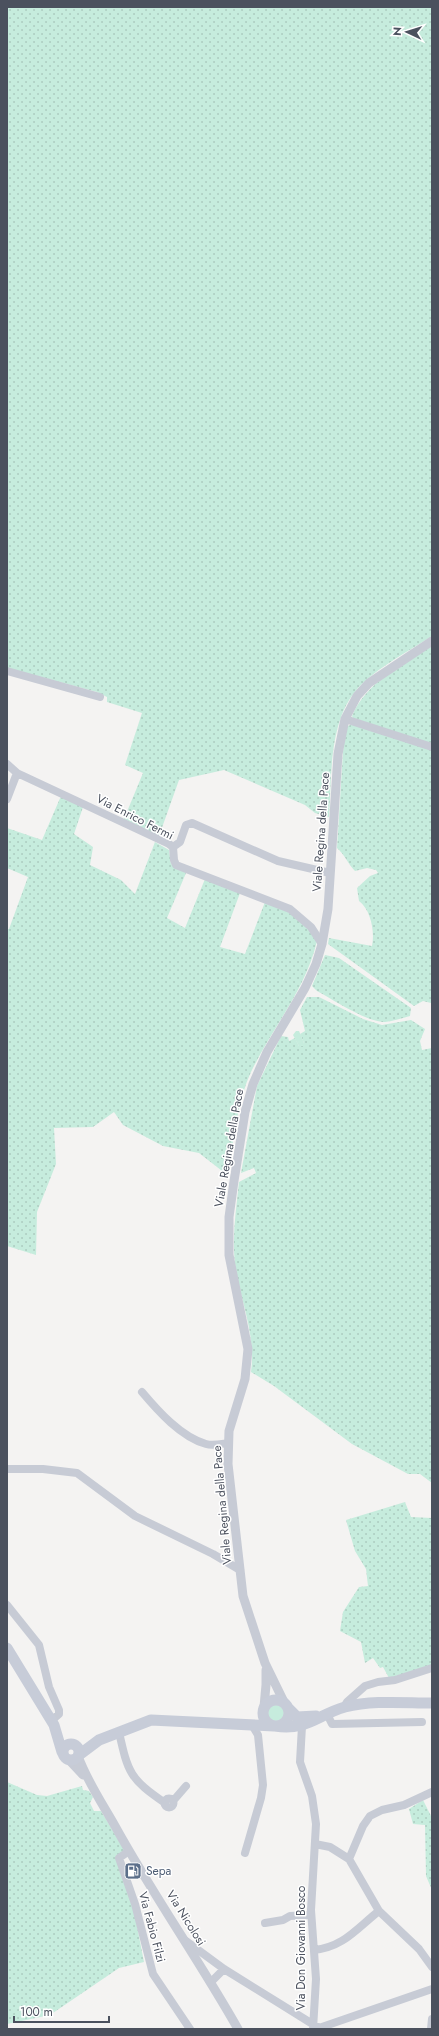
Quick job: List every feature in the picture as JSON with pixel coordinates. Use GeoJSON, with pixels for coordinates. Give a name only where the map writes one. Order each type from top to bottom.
{"type":"FeatureCollection","features":[{"type":"Feature","properties":{"kind":"main road"},"geometry":{"type":"LineString","coordinates":[[7,1648],[72,1756]]}},
{"type":"Feature","properties":{"kind":"main road"},"geometry":{"type":"LineString","coordinates":[[247,1724],[257,1719],[270,1701],[280,1700],[300,1722]]}},
{"type":"Feature","properties":{"kind":"main road"},"geometry":{"type":"LineString","coordinates":[[72,1756],[99,1740],[144,1722],[158,1720],[247,1724],[294,1728],[300,1722],[344,1708],[370,1704],[432,1703]]}},
{"type":"Feature","properties":{"kind":"main road"},"geometry":{"type":"LineString","coordinates":[[263,1710],[266,1722],[273,1726],[285,1723],[289,1713],[286,1705]]}},
{"type":"Feature","properties":{"kind":"main road"},"geometry":{"type":"LineString","coordinates":[[53,1723],[73,1744]]}},
{"type":"Feature","properties":{"kind":"main road"},"geometry":{"type":"LineString","coordinates":[[72,1756],[64,1746],[99,1740]]}},
{"type":"Feature","properties":{"kind":"street","name":"Viale Regina della Pace"},"geometry":{"type":"LineString","coordinates":[[265,1663],[243,1596],[228,1443],[232,1420],[245,1379],[248,1360],[245,1327],[230,1267],[228,1239],[234,1181],[245,1112],[259,1069],[306,988],[322,944],[328,909],[338,754],[345,719],[357,696],[369,683],[432,641]]}},
{"type":"Feature","properties":{"kind":"street"},"geometry":{"type":"LineString","coordinates":[[7,671],[100,697]]}},
{"type":"Feature","properties":{"kind":"street"},"geometry":{"type":"LineString","coordinates":[[345,719],[432,747]]}},
{"type":"Feature","properties":{"kind":"street","name":"Via Enrico Fermi"},"geometry":{"type":"LineString","coordinates":[[7,764],[17,773],[173,847],[176,866],[290,908],[311,927],[322,944]]}},
{"type":"Feature","properties":{"kind":"street"},"geometry":{"type":"LineString","coordinates":[[7,799],[17,773]]}},
{"type":"Feature","properties":{"kind":"street"},"geometry":{"type":"LineString","coordinates":[[173,847],[180,842],[186,826],[192,822],[278,861],[330,872]]}},
{"type":"Feature","properties":{"kind":"street"},"geometry":{"type":"LineString","coordinates":[[142,1392],[177,1427],[192,1438],[206,1444],[228,1443]]}},
{"type":"Feature","properties":{"kind":"street"},"geometry":{"type":"LineString","coordinates":[[7,1469],[43,1468],[77,1473],[135,1516],[213,1554],[240,1570]]}},
{"type":"Feature","properties":{"kind":"street"},"geometry":{"type":"LineString","coordinates":[[7,1605],[39,1645],[49,1687],[59,1710],[59,1714],[53,1723]]}},
{"type":"Feature","properties":{"kind":"street"},"geometry":{"type":"LineString","coordinates":[[265,1663],[286,1705]]}},
{"type":"Feature","properties":{"kind":"street"},"geometry":{"type":"LineString","coordinates":[[263,1710],[266,1685],[265,1663]]}},
{"type":"Feature","properties":{"kind":"street"},"geometry":{"type":"LineString","coordinates":[[344,1708],[347,1702],[365,1686],[378,1682],[395,1680],[432,1668]]}},
{"type":"Feature","properties":{"kind":"street"},"geometry":{"type":"LineString","coordinates":[[326,1714],[332,1724],[422,1722]]}},
{"type":"Feature","properties":{"kind":"street","name":"Via Don Giovanni Bosco"},"geometry":{"type":"LineString","coordinates":[[300,1722],[300,1762],[314,1804],[316,1844],[311,1915],[316,1979],[313,2027]]}},
{"type":"Feature","properties":{"kind":"street"},"geometry":{"type":"LineString","coordinates":[[245,1853],[261,1798],[263,1785],[260,1746],[256,1730],[247,1724]]}},
{"type":"Feature","properties":{"kind":"street"},"geometry":{"type":"LineString","coordinates":[[260,1746],[261,1736],[264,1730],[273,1726]]}},
{"type":"Feature","properties":{"kind":"street"},"geometry":{"type":"LineString","coordinates":[[119,1732],[126,1763],[131,1774],[139,1783],[169,1802],[186,1786]]}},
{"type":"Feature","properties":{"kind":"street","name":"Via Nicolosi"},"geometry":{"type":"LineString","coordinates":[[72,1756],[88,1780],[129,1851],[211,1982],[238,2029]]}},
{"type":"Feature","properties":{"kind":"street"},"geometry":{"type":"LineString","coordinates":[[349,1859],[363,1826],[370,1816],[382,1810],[404,1805],[432,1792]]}},
{"type":"Feature","properties":{"kind":"street"},"geometry":{"type":"LineString","coordinates":[[316,1844],[330,1847],[349,1859],[379,1911],[419,1949],[430,1961],[432,1967]]}},
{"type":"Feature","properties":{"kind":"street","name":"Via Fabio Filzi"},"geometry":{"type":"LineString","coordinates":[[129,1851],[119,1858],[135,1904],[153,1974],[190,2029]]}},
{"type":"Feature","properties":{"kind":"street"},"geometry":{"type":"LineString","coordinates":[[314,1950],[328,1948],[350,1936],[379,1911]]}},
{"type":"Feature","properties":{"kind":"street"},"geometry":{"type":"LineString","coordinates":[[265,1923],[283,1920],[290,1916],[311,1915]]}},
{"type":"Feature","properties":{"kind":"street"},"geometry":{"type":"LineString","coordinates":[[185,1941],[211,1958],[212,1961],[313,2027],[319,2028],[345,2020],[431,1989]]}},
{"type":"Feature","properties":{"kind":"street"},"geometry":{"type":"LineString","coordinates":[[201,1966],[212,1961]]}},
{"type":"Feature","properties":{"kind":"street"},"geometry":{"type":"LineString","coordinates":[[211,1982],[224,1969]]}},
{"type":"Feature","properties":{"kind":"street"},"geometry":{"type":"LineString","coordinates":[[431,2029],[432,2019]]}},
{"type":"Feature","properties":{"kind":"green space"},"geometry":{"type":"Polygon","coordinates":[[[7,7],[432,7],[432,636],[396,658],[370,677],[351,697],[343,712],[337,729],[332,764],[329,817],[315,813],[305,805],[224,770],[179,780],[159,836],[124,819],[143,773],[125,765],[142,713],[107,702],[107,697],[97,692],[7,668],[7,7]]]}},
{"type":"Feature","properties":{"kind":"green space"},"geometry":{"type":"Polygon","coordinates":[[[432,645],[432,744],[353,718],[352,716],[358,704],[366,693],[386,675],[432,645]]]}},
{"type":"Feature","properties":{"kind":"green space"},"geometry":{"type":"Polygon","coordinates":[[[352,724],[432,750],[431,1003],[423,1001],[414,1006],[328,944],[329,938],[372,946],[373,940],[371,922],[367,910],[359,901],[357,888],[370,876],[378,873],[376,870],[367,868],[355,871],[337,848],[346,727],[352,724]]]}},
{"type":"Feature","properties":{"kind":"green space"},"geometry":{"type":"Polygon","coordinates":[[[61,796],[83,807],[74,834],[93,847],[90,865],[121,880],[135,894],[155,842],[169,850],[171,864],[186,873],[167,918],[185,928],[205,879],[240,893],[220,947],[245,954],[265,902],[295,916],[306,926],[317,941],[305,976],[260,1055],[246,1084],[236,1121],[228,1173],[226,1174],[199,1153],[163,1146],[123,1125],[114,1112],[93,1127],[54,1128],[56,1164],[37,1212],[36,1255],[7,1246],[7,929],[9,929],[28,877],[7,868],[7,828],[42,840],[61,796]]]}},
{"type":"Feature","properties":{"kind":"green space"},"geometry":{"type":"Polygon","coordinates":[[[325,955],[339,958],[411,1008],[410,1016],[388,1022],[377,1021],[360,1015],[317,991],[312,986],[325,955]]]}},
{"type":"Feature","properties":{"kind":"green space"},"geometry":{"type":"Polygon","coordinates":[[[307,997],[319,997],[363,1019],[382,1025],[411,1020],[425,1029],[420,1041],[422,1050],[432,1048],[432,1483],[420,1474],[408,1474],[352,1444],[274,1386],[251,1372],[252,1346],[248,1321],[236,1270],[234,1248],[234,1226],[239,1182],[256,1173],[254,1168],[241,1173],[257,1086],[281,1036],[288,1037],[289,1041],[295,1038],[299,1046],[304,1043],[300,1034],[305,1031],[300,1010],[307,997]]]}},
{"type":"Feature","properties":{"kind":"green space"},"geometry":{"type":"Polygon","coordinates":[[[296,1031],[299,1031],[304,1043],[303,1046],[299,1046],[293,1035],[296,1031]]]}},
{"type":"Feature","properties":{"kind":"green space"},"geometry":{"type":"Polygon","coordinates":[[[405,1502],[411,1517],[432,1518],[432,1665],[389,1678],[383,1667],[380,1668],[373,1658],[365,1663],[361,1642],[340,1631],[343,1612],[359,1587],[368,1586],[366,1569],[355,1551],[346,1520],[405,1502]]]}},
{"type":"Feature","properties":{"kind":"green space"},"geometry":{"type":"Polygon","coordinates":[[[273,1705],[279,1705],[284,1710],[282,1719],[279,1721],[273,1721],[268,1716],[268,1710],[273,1705]]]}},
{"type":"Feature","properties":{"kind":"green space"},"geometry":{"type":"Polygon","coordinates":[[[7,1782],[37,1795],[47,1796],[82,1786],[83,1790],[89,1791],[93,1797],[90,1803],[94,1811],[101,1811],[125,1851],[116,1857],[134,1911],[144,1962],[119,1968],[50,2015],[7,2024],[7,1782]]]}},
{"type":"Feature","properties":{"kind":"green space"},"geometry":{"type":"Polygon","coordinates":[[[423,1800],[432,1818],[432,1890],[426,1876],[425,1825],[413,1824],[409,1809],[423,1800]]]}},
{"type":"Feature","properties":{"kind":"place","name":"Sepa"},"geometry":{"type":"Point","coordinates":[133,1871]}}]}
